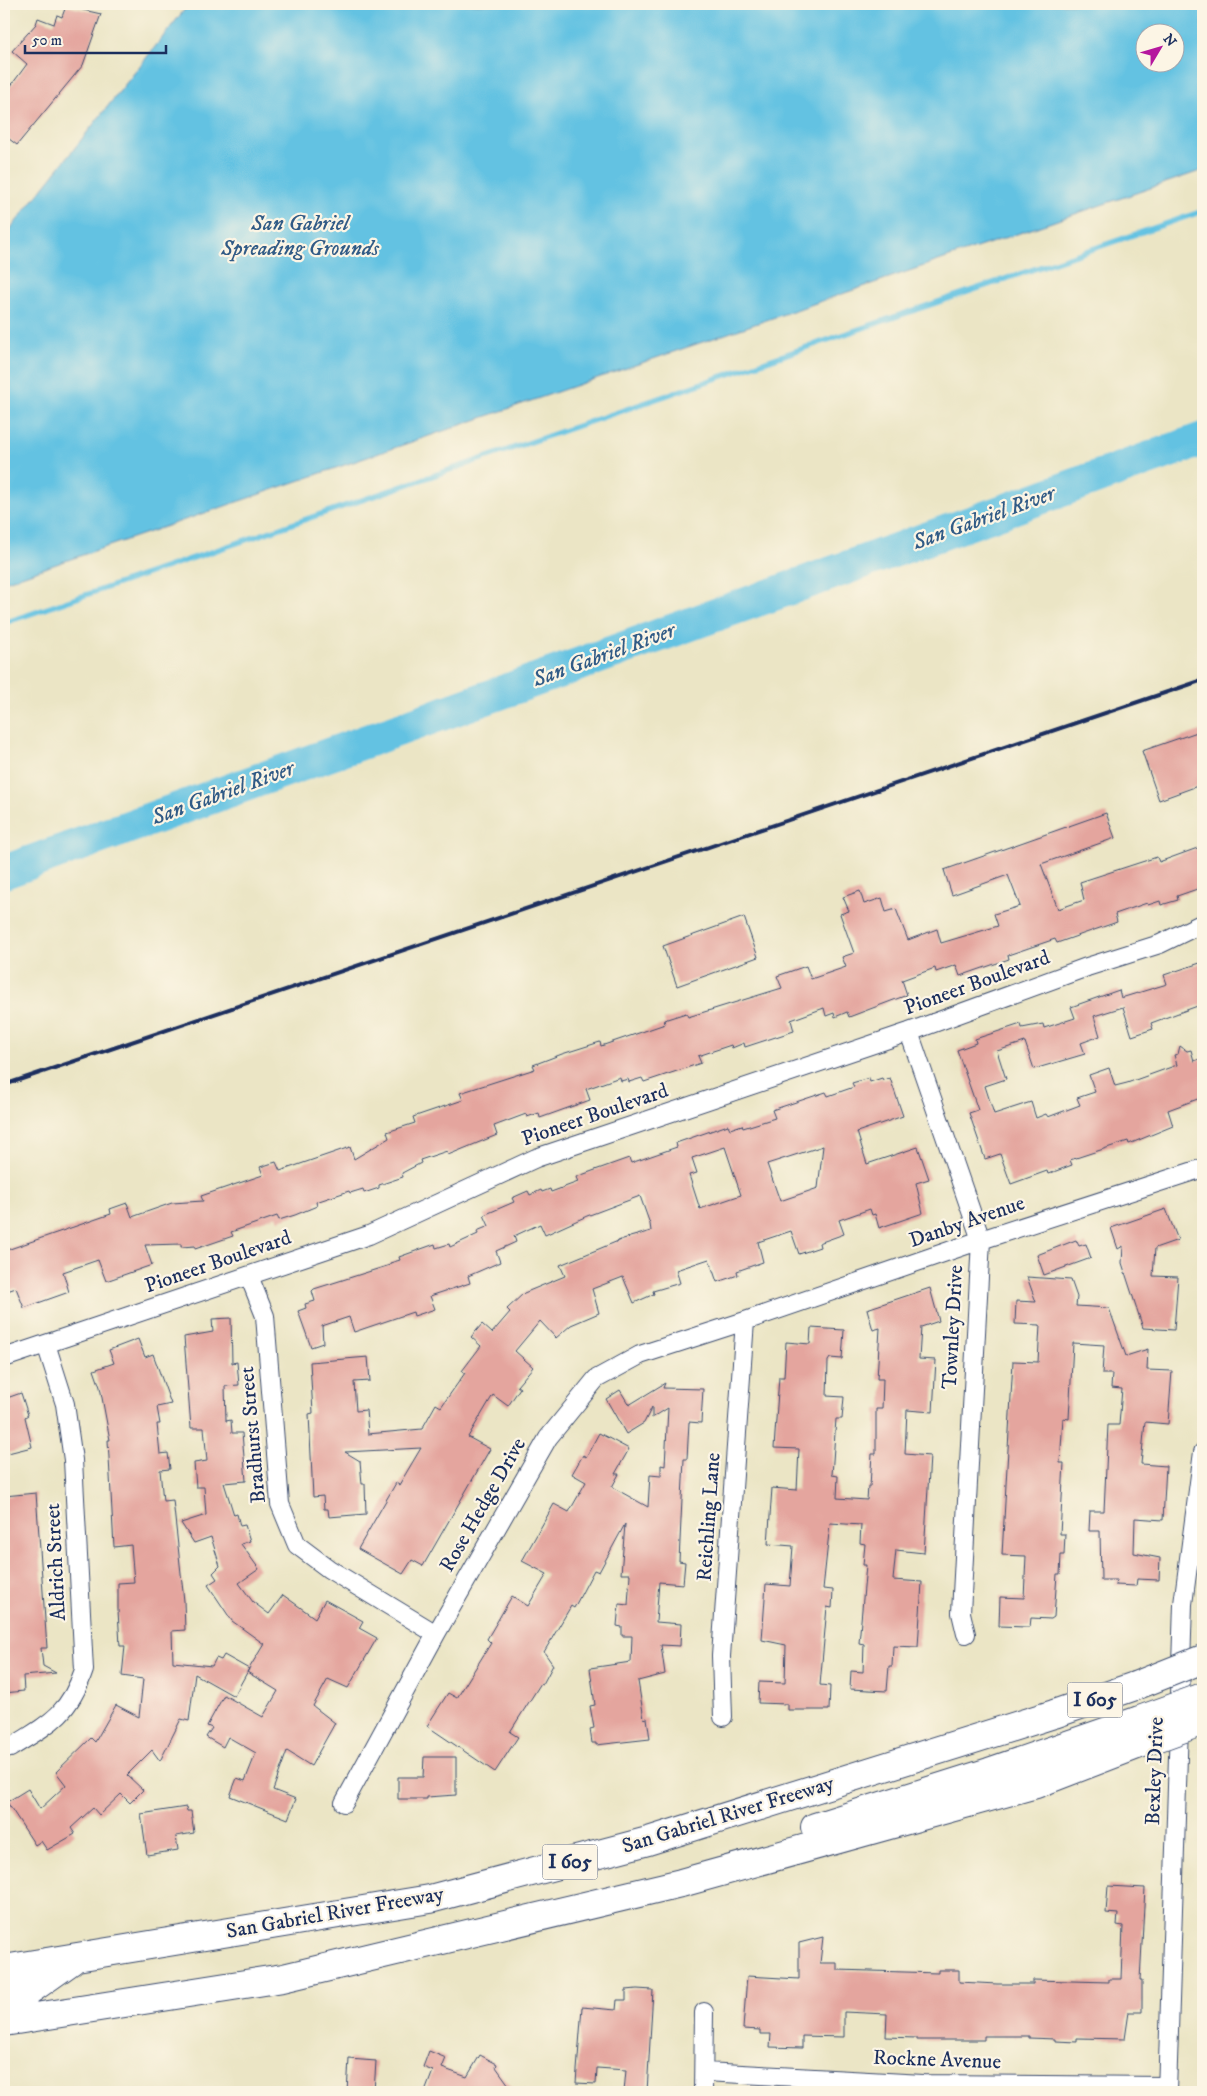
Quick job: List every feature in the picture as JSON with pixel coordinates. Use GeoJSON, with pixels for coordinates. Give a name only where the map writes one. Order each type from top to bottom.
{"type":"FeatureCollection","features":[{"type":"Feature","properties":{"kind":"highway","name":"San Gabriel River Freeway"},"geometry":{"type":"LineString","coordinates":[[4,2022],[283,1978],[681,1883],[1036,1784],[1137,1715],[1203,1659]]}},
{"type":"Feature","properties":{"kind":"highway"},"geometry":{"type":"LineString","coordinates":[[1137,1715],[1203,1685]]}},
{"type":"Feature","properties":{"kind":"highway"},"geometry":{"type":"LineString","coordinates":[[1137,1715],[1203,1698]]}},
{"type":"Feature","properties":{"kind":"highway","name":"San Gabriel River Freeway"},"geometry":{"type":"LineString","coordinates":[[4,1969],[430,1899],[648,1841],[1054,1714],[1137,1715],[1203,1721]]}},
{"type":"Feature","properties":{"kind":"highway"},"geometry":{"type":"LineString","coordinates":[[4,1995],[27,1992],[74,1958]]}},
{"type":"Feature","properties":{"kind":"street","name":"Pioneer Boulevard"},"geometry":{"type":"LineString","coordinates":[[4,1358],[369,1235],[536,1158],[909,1032],[1087,967],[1160,944],[1203,923]]}},
{"type":"Feature","properties":{"kind":"street","name":"Townley Drive"},"geometry":{"type":"LineString","coordinates":[[909,1032],[980,1240],[961,1613],[966,1634]]}},
{"type":"Feature","properties":{"kind":"street","name":"Danby Avenue"},"geometry":{"type":"LineString","coordinates":[[746,1321],[980,1240],[1203,1168]]}},
{"type":"Feature","properties":{"kind":"street","name":"Bradhurst Street"},"geometry":{"type":"LineString","coordinates":[[249,1276],[265,1316],[280,1504],[296,1545],[329,1569],[436,1634]]}},
{"type":"Feature","properties":{"kind":"street","name":"Rose Hedge Drive"},"geometry":{"type":"LineString","coordinates":[[344,1803],[436,1634],[548,1438],[596,1379],[640,1355],[746,1321]]}},
{"type":"Feature","properties":{"kind":"street","name":"Reichling Lane"},"geometry":{"type":"LineString","coordinates":[[723,1717],[722,1656],[746,1321]]}},
{"type":"Feature","properties":{"kind":"street","name":"Aldrich Street"},"geometry":{"type":"LineString","coordinates":[[10,1748],[58,1716],[76,1694],[84,1670],[73,1460],[65,1404],[46,1344]]}},
{"type":"Feature","properties":{"kind":"street","name":"Bexley Drive"},"geometry":{"type":"LineString","coordinates":[[1167,2089],[1183,1604],[1203,1452]]}},
{"type":"Feature","properties":{"kind":"street"},"geometry":{"type":"LineString","coordinates":[[703,2092],[705,2072],[704,2012]]}},
{"type":"Feature","properties":{"kind":"street","name":"Rockne Avenue"},"geometry":{"type":"LineString","coordinates":[[705,2072],[923,2088],[1167,2089]]}},
{"type":"Feature","properties":{"kind":"water","name":"San Gabriel Spreading Grounds"},"geometry":{"type":"Polygon","coordinates":[[[189,4],[1203,4],[1203,170],[4,582],[4,237],[189,4]]]}},
{"type":"Feature","properties":{"kind":"building"},"geometry":{"type":"Polygon","coordinates":[[[66,6],[101,14],[83,65],[17,145],[4,135],[4,83],[10,87],[27,64],[12,51],[36,24],[38,18],[54,24],[57,15],[62,17],[66,6]]]}},
{"type":"Feature","properties":{"kind":"building"},"geometry":{"type":"Polygon","coordinates":[[[1203,730],[1203,784],[1159,800],[1142,751],[1203,730]]]}},
{"type":"Feature","properties":{"kind":"building"},"geometry":{"type":"Polygon","coordinates":[[[1106,813],[1115,838],[1041,864],[1058,909],[1084,900],[1080,882],[1157,857],[1159,862],[1203,846],[1203,887],[1177,896],[1178,900],[1161,905],[1160,901],[1148,905],[1147,903],[1115,914],[1117,922],[1057,943],[1055,939],[1008,955],[1009,959],[960,976],[956,965],[936,972],[935,968],[902,980],[907,995],[849,1017],[847,1012],[835,1017],[834,1013],[826,1016],[824,1008],[791,1020],[794,1031],[745,1047],[744,1043],[732,1048],[731,1045],[698,1056],[701,1063],[644,1082],[642,1078],[629,1082],[628,1079],[621,1081],[620,1077],[586,1089],[590,1100],[540,1118],[539,1113],[527,1117],[526,1114],[494,1126],[497,1135],[448,1155],[447,1151],[420,1160],[421,1163],[402,1173],[403,1177],[379,1185],[379,1188],[364,1193],[363,1189],[350,1193],[349,1191],[316,1202],[317,1206],[295,1215],[279,1220],[277,1216],[231,1232],[233,1236],[195,1249],[195,1246],[181,1247],[181,1244],[145,1245],[152,1265],[106,1281],[98,1260],[63,1272],[69,1292],[24,1308],[16,1288],[4,1292],[4,1251],[111,1214],[110,1209],[127,1203],[132,1217],[172,1203],[203,1201],[201,1196],[263,1175],[260,1167],[276,1162],[280,1171],[350,1147],[354,1159],[389,1138],[387,1132],[415,1123],[413,1117],[463,1100],[460,1093],[535,1069],[533,1065],[562,1054],[600,1042],[601,1046],[665,1024],[664,1020],[686,1013],[688,1017],[782,988],[777,976],[806,966],[811,979],[846,967],[842,957],[854,953],[840,914],[849,911],[843,897],[860,891],[864,904],[882,898],[886,912],[896,909],[908,940],[937,929],[941,943],[998,926],[994,914],[1020,906],[1008,875],[952,895],[944,870],[1106,813]]]}},
{"type":"Feature","properties":{"kind":"building"},"geometry":{"type":"Polygon","coordinates":[[[744,917],[758,957],[677,986],[663,946],[744,917]]]}},
{"type":"Feature","properties":{"kind":"building"},"geometry":{"type":"Polygon","coordinates":[[[1203,962],[1203,1004],[1151,1023],[1153,1029],[1132,1036],[1123,1007],[1094,1016],[1100,1036],[1081,1043],[1085,1054],[1034,1069],[1025,1042],[997,1051],[1006,1079],[985,1086],[994,1114],[1031,1102],[1036,1118],[1046,1114],[1048,1117],[1080,1105],[1077,1098],[1095,1092],[1089,1075],[1109,1068],[1115,1086],[1127,1083],[1177,1065],[1174,1055],[1178,1054],[1180,1046],[1187,1051],[1191,1050],[1194,1061],[1203,1058],[1203,1097],[1168,1110],[1173,1126],[1129,1144],[1128,1141],[1070,1160],[1072,1165],[1048,1174],[1047,1171],[1011,1184],[1000,1154],[985,1159],[969,1113],[978,1110],[957,1050],[976,1043],[975,1039],[1021,1024],[1022,1028],[1043,1024],[1044,1028],[1075,1018],[1071,1007],[1119,990],[1121,998],[1167,984],[1164,975],[1203,962]]]}},
{"type":"Feature","properties":{"kind":"building"},"geometry":{"type":"Polygon","coordinates":[[[869,1078],[870,1082],[882,1078],[883,1080],[890,1078],[903,1116],[857,1132],[867,1164],[918,1147],[929,1179],[916,1183],[923,1213],[879,1228],[875,1214],[872,1215],[870,1209],[839,1220],[844,1234],[819,1243],[820,1247],[799,1254],[791,1231],[758,1242],[763,1262],[737,1271],[738,1275],[717,1282],[709,1259],[676,1270],[680,1283],[653,1291],[654,1294],[634,1303],[623,1277],[592,1289],[599,1313],[571,1325],[556,1338],[540,1321],[515,1351],[533,1367],[517,1386],[520,1388],[508,1406],[493,1395],[468,1437],[490,1449],[423,1566],[412,1560],[403,1574],[358,1549],[396,1483],[399,1485],[421,1448],[345,1452],[360,1461],[362,1484],[365,1484],[366,1514],[329,1517],[328,1509],[324,1509],[323,1496],[313,1497],[309,1414],[313,1413],[310,1362],[368,1357],[370,1381],[354,1382],[356,1411],[366,1410],[368,1434],[422,1429],[436,1404],[441,1407],[465,1373],[462,1371],[481,1346],[471,1337],[482,1324],[492,1333],[510,1312],[507,1309],[524,1293],[565,1276],[560,1265],[623,1239],[651,1231],[650,1224],[640,1196],[587,1216],[545,1235],[540,1224],[514,1236],[516,1242],[496,1251],[500,1262],[468,1276],[470,1283],[430,1296],[435,1309],[414,1316],[413,1312],[354,1332],[349,1317],[322,1326],[323,1343],[311,1347],[298,1311],[306,1308],[305,1304],[315,1301],[312,1291],[314,1289],[390,1265],[390,1263],[400,1260],[399,1257],[435,1244],[436,1248],[449,1244],[450,1247],[478,1234],[477,1231],[489,1226],[484,1215],[514,1202],[512,1198],[528,1191],[530,1195],[541,1190],[542,1192],[550,1189],[551,1192],[578,1182],[576,1177],[629,1158],[631,1163],[677,1147],[676,1143],[728,1125],[730,1129],[742,1125],[743,1128],[775,1118],[772,1110],[826,1092],[828,1096],[854,1087],[852,1083],[869,1078]],[[823,1146],[767,1164],[780,1201],[818,1188],[823,1146]],[[725,1147],[692,1158],[697,1173],[689,1175],[700,1209],[741,1195],[725,1147]]]}},
{"type":"Feature","properties":{"kind":"building"},"geometry":{"type":"Polygon","coordinates":[[[1166,1209],[1178,1240],[1155,1248],[1153,1276],[1178,1277],[1174,1330],[1143,1328],[1122,1263],[1123,1246],[1118,1249],[1111,1228],[1166,1209]]]}},
{"type":"Feature","properties":{"kind":"building"},"geometry":{"type":"Polygon","coordinates":[[[1076,1240],[1079,1246],[1086,1244],[1091,1258],[1044,1275],[1037,1255],[1076,1240]]]}},
{"type":"Feature","properties":{"kind":"building"},"geometry":{"type":"Polygon","coordinates":[[[1027,1277],[1071,1280],[1077,1297],[1076,1306],[1109,1308],[1126,1356],[1148,1349],[1147,1370],[1172,1371],[1168,1424],[1145,1422],[1141,1464],[1166,1466],[1163,1520],[1135,1518],[1134,1553],[1160,1558],[1159,1580],[1137,1579],[1136,1586],[1115,1585],[1116,1580],[1101,1580],[1100,1531],[1089,1531],[1090,1511],[1104,1511],[1108,1425],[1119,1425],[1122,1389],[1111,1388],[1112,1374],[1102,1374],[1104,1345],[1073,1343],[1069,1419],[1063,1418],[1060,1463],[1064,1463],[1060,1534],[1065,1534],[1064,1555],[1061,1555],[1060,1574],[1057,1574],[1054,1617],[1051,1619],[1031,1618],[1030,1627],[999,1626],[1000,1597],[1024,1598],[1026,1556],[1002,1555],[1013,1361],[1038,1362],[1040,1325],[1015,1324],[1016,1301],[1036,1302],[1027,1277]]]}},
{"type":"Feature","properties":{"kind":"building"},"geometry":{"type":"Polygon","coordinates":[[[930,1288],[939,1321],[921,1327],[919,1359],[936,1360],[933,1412],[907,1410],[905,1454],[930,1456],[924,1553],[896,1550],[893,1580],[922,1582],[918,1647],[893,1646],[892,1666],[889,1666],[887,1691],[850,1689],[851,1671],[863,1672],[864,1644],[859,1643],[866,1565],[863,1565],[865,1544],[860,1543],[861,1525],[830,1523],[823,1589],[833,1590],[832,1608],[827,1607],[820,1685],[830,1686],[829,1710],[788,1710],[788,1704],[758,1703],[759,1682],[785,1683],[786,1645],[762,1640],[766,1584],[790,1586],[793,1546],[768,1544],[772,1488],[797,1490],[799,1449],[774,1448],[779,1377],[784,1377],[786,1342],[810,1344],[811,1328],[844,1330],[842,1359],[830,1358],[828,1361],[827,1396],[844,1397],[842,1419],[836,1419],[832,1475],[838,1476],[837,1498],[867,1500],[872,1454],[876,1454],[876,1409],[882,1409],[883,1379],[877,1379],[880,1328],[873,1330],[867,1309],[930,1288]]]}},
{"type":"Feature","properties":{"kind":"building"},"geometry":{"type":"Polygon","coordinates":[[[231,1318],[232,1363],[237,1362],[239,1385],[225,1386],[226,1421],[231,1420],[232,1433],[242,1433],[246,1481],[224,1483],[234,1515],[237,1514],[240,1526],[245,1525],[250,1541],[241,1544],[259,1569],[239,1583],[253,1602],[269,1614],[283,1595],[315,1618],[325,1600],[363,1621],[359,1628],[377,1638],[348,1688],[328,1679],[313,1706],[335,1723],[311,1766],[287,1751],[273,1790],[296,1799],[288,1819],[230,1796],[237,1778],[245,1781],[256,1753],[228,1737],[223,1747],[206,1737],[212,1728],[207,1726],[224,1695],[263,1717],[278,1691],[247,1672],[264,1644],[232,1621],[208,1585],[217,1579],[213,1573],[220,1566],[211,1537],[194,1543],[181,1523],[206,1515],[204,1487],[196,1487],[194,1463],[207,1461],[204,1428],[191,1428],[184,1337],[213,1332],[212,1319],[231,1318]]]}},
{"type":"Feature","properties":{"kind":"building"},"geometry":{"type":"Polygon","coordinates":[[[138,1339],[145,1357],[153,1354],[171,1404],[157,1407],[160,1424],[157,1424],[160,1454],[168,1453],[170,1469],[160,1470],[163,1501],[173,1500],[184,1601],[185,1630],[172,1631],[173,1662],[212,1666],[216,1658],[221,1660],[224,1655],[249,1669],[234,1696],[195,1674],[189,1721],[181,1719],[160,1761],[152,1750],[127,1775],[143,1790],[130,1803],[121,1794],[99,1815],[93,1808],[71,1828],[75,1834],[47,1850],[41,1841],[35,1845],[7,1802],[28,1789],[40,1809],[66,1785],[56,1772],[91,1738],[95,1742],[116,1705],[139,1717],[143,1679],[122,1676],[125,1646],[120,1646],[118,1610],[118,1583],[134,1582],[131,1545],[114,1547],[108,1440],[110,1440],[100,1387],[94,1370],[114,1363],[109,1350],[138,1339]]]}},
{"type":"Feature","properties":{"kind":"building"},"geometry":{"type":"Polygon","coordinates":[[[665,1383],[663,1388],[703,1389],[701,1423],[689,1422],[687,1459],[684,1459],[679,1561],[685,1562],[683,1584],[659,1582],[656,1622],[681,1624],[680,1646],[661,1645],[665,1674],[638,1681],[644,1719],[647,1718],[650,1739],[596,1745],[596,1743],[592,1743],[590,1729],[594,1728],[590,1706],[595,1705],[590,1668],[631,1662],[632,1636],[622,1636],[622,1627],[617,1626],[619,1604],[628,1605],[630,1574],[621,1574],[625,1524],[599,1572],[594,1570],[574,1608],[571,1606],[544,1652],[553,1665],[543,1684],[541,1683],[510,1732],[518,1737],[495,1772],[427,1726],[448,1693],[457,1698],[491,1643],[487,1639],[512,1596],[528,1606],[547,1574],[522,1561],[554,1504],[569,1512],[586,1482],[572,1474],[583,1455],[586,1457],[599,1433],[629,1449],[615,1474],[619,1474],[612,1487],[648,1507],[650,1475],[661,1476],[661,1465],[665,1466],[668,1408],[652,1418],[652,1407],[644,1423],[626,1434],[606,1399],[620,1390],[629,1405],[665,1383]]]}},
{"type":"Feature","properties":{"kind":"building"},"geometry":{"type":"Polygon","coordinates":[[[21,1393],[28,1415],[25,1417],[32,1447],[4,1454],[4,1399],[21,1393]]]}},
{"type":"Feature","properties":{"kind":"building"},"geometry":{"type":"Polygon","coordinates":[[[36,1493],[47,1648],[41,1648],[43,1666],[56,1673],[23,1676],[24,1691],[4,1693],[4,1496],[36,1493]]]}},
{"type":"Feature","properties":{"kind":"building"},"geometry":{"type":"Polygon","coordinates":[[[424,1757],[456,1757],[456,1795],[427,1797],[427,1799],[398,1799],[398,1777],[423,1777],[424,1757]]]}},
{"type":"Feature","properties":{"kind":"building"},"geometry":{"type":"Polygon","coordinates":[[[186,1807],[187,1811],[191,1811],[194,1833],[176,1836],[178,1850],[147,1855],[141,1814],[186,1807]]]}},
{"type":"Feature","properties":{"kind":"building"},"geometry":{"type":"Polygon","coordinates":[[[1108,1886],[1145,1888],[1140,1980],[1142,1980],[1142,2012],[1129,2012],[1125,2039],[1077,2038],[1077,2042],[1029,2038],[1029,2036],[984,2036],[984,2040],[916,2040],[916,2038],[886,2037],[887,2014],[844,2012],[844,2037],[802,2036],[802,2048],[770,2047],[771,2034],[760,2034],[760,2030],[743,2029],[747,1976],[799,1979],[799,1943],[823,1937],[820,1963],[837,1963],[837,1970],[938,1973],[938,1970],[959,1970],[959,1982],[997,1984],[1033,1984],[1033,1980],[1109,1982],[1109,1979],[1121,1979],[1123,1926],[1117,1925],[1118,1914],[1106,1913],[1108,1886]]]}},
{"type":"Feature","properties":{"kind":"building"},"geometry":{"type":"Polygon","coordinates":[[[626,1990],[653,1990],[647,2092],[624,2092],[626,2070],[597,2068],[596,2084],[576,2083],[582,2007],[616,2010],[617,2000],[626,2000],[626,1990]]]}},
{"type":"Feature","properties":{"kind":"building"},"geometry":{"type":"Polygon","coordinates":[[[429,2051],[446,2058],[442,2068],[467,2077],[480,2055],[497,2064],[496,2067],[514,2092],[425,2092],[433,2071],[423,2067],[429,2051]]]}},
{"type":"Feature","properties":{"kind":"building"},"geometry":{"type":"Polygon","coordinates":[[[349,2059],[376,2061],[374,2092],[347,2092],[349,2059]]]}},
{"type":"Feature","properties":{"kind":"waterway"},"geometry":{"type":"LineString","coordinates":[[4,623],[1203,211]]}},
{"type":"Feature","properties":{"kind":"waterway","name":"San Gabriel River"},"geometry":{"type":"LineString","coordinates":[[4,872],[1203,439]]}},
{"type":"Feature","properties":{"kind":"railway"},"geometry":{"type":"LineString","coordinates":[[4,1085],[1203,680]]}}]}
